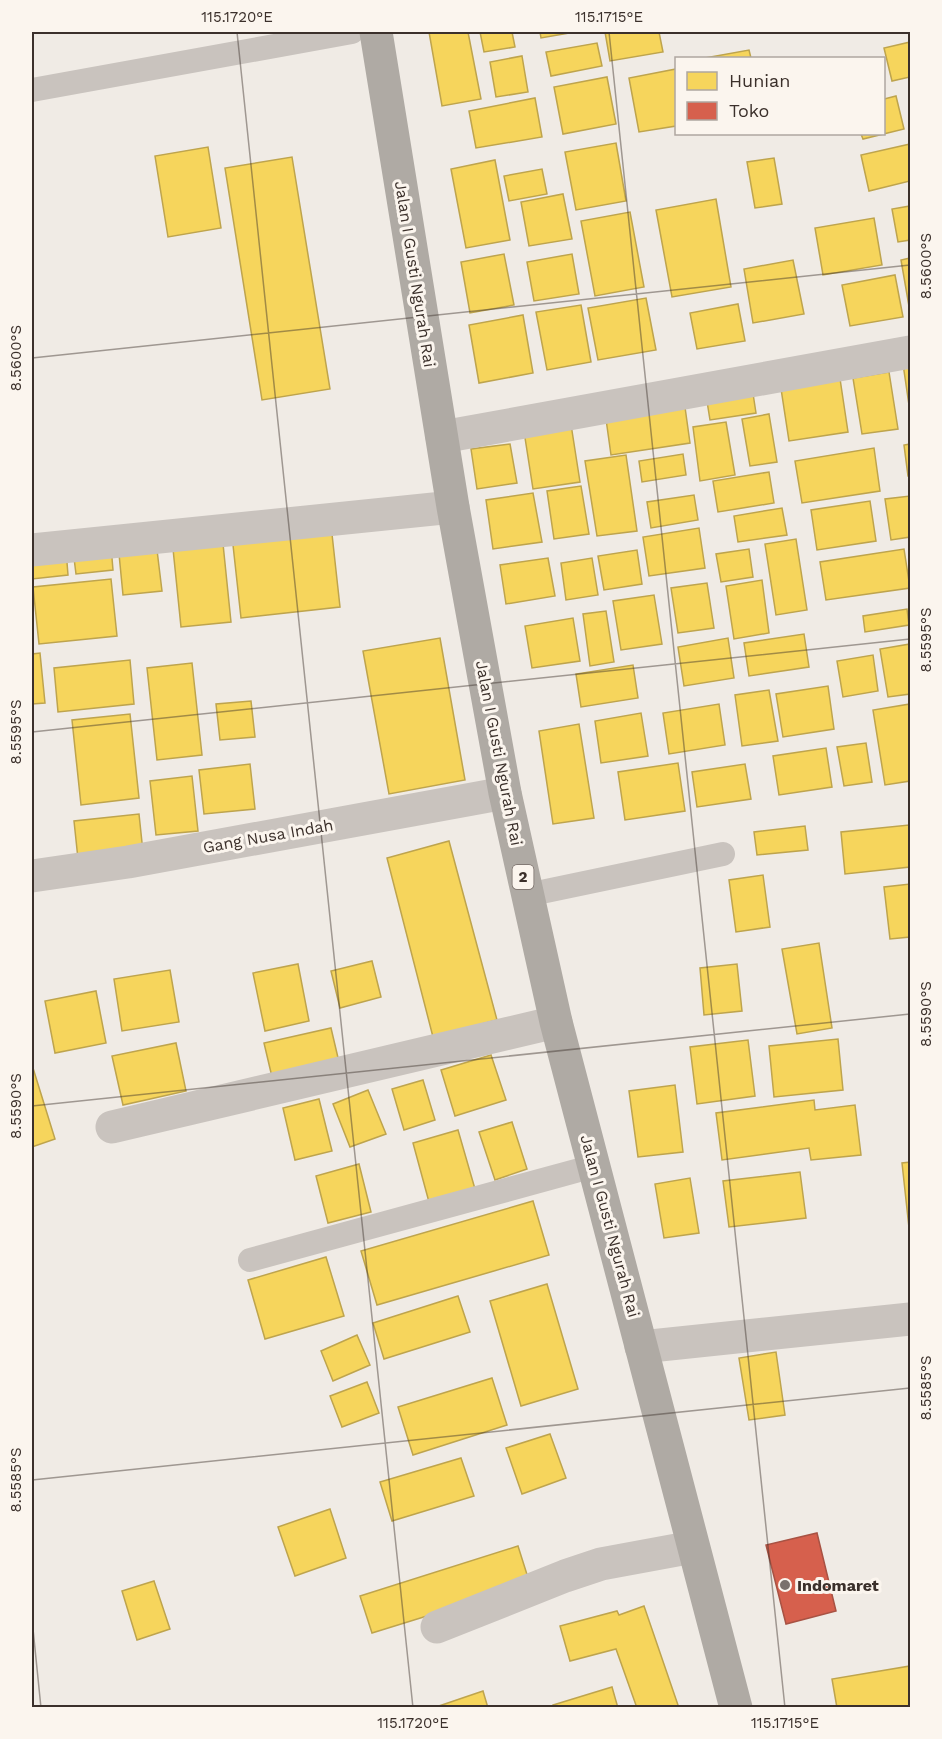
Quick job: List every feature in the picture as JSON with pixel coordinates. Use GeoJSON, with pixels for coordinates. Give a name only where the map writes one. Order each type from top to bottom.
{"type":"FeatureCollection","features":[{"type":"Feature","properties":{"kind":"highway","name":"Jalan I Gusti Ngurah Rai"},"geometry":{"type":"LineString","coordinates":[[376,32],[453,507],[505,793],[556,1022],[736,1707]]}},
{"type":"Feature","properties":{"kind":"street"},"geometry":{"type":"LineString","coordinates":[[442,437],[910,352]]}},
{"type":"Feature","properties":{"kind":"street"},"geometry":{"type":"LineString","coordinates":[[32,550],[453,507]]}},
{"type":"Feature","properties":{"kind":"street","name":"Gang Nusa Indah"},"geometry":{"type":"LineString","coordinates":[[32,876],[128,862],[505,793]]}},
{"type":"Feature","properties":{"kind":"street"},"geometry":{"type":"LineString","coordinates":[[112,1127],[556,1022]]}},
{"type":"Feature","properties":{"kind":"street"},"geometry":{"type":"LineString","coordinates":[[641,1347],[910,1319]]}},
{"type":"Feature","properties":{"kind":"street"},"geometry":{"type":"LineString","coordinates":[[437,1627],[601,1564],[693,1547]]}},
{"type":"Feature","properties":{"kind":"lane"},"geometry":{"type":"LineString","coordinates":[[32,90],[352,32]]}},
{"type":"Feature","properties":{"kind":"lane"},"geometry":{"type":"LineString","coordinates":[[527,895],[723,854]]}},
{"type":"Feature","properties":{"kind":"lane"},"geometry":{"type":"LineString","coordinates":[[250,1260],[594,1166]]}},
{"type":"Feature","properties":{"kind":"building: Hunian"},"geometry":{"type":"Polygon","coordinates":[[[429,32],[468,32],[481,99],[442,106],[429,32]]]}},
{"type":"Feature","properties":{"kind":"building: Hunian"},"geometry":{"type":"Polygon","coordinates":[[[480,32],[512,32],[515,47],[484,52],[480,32]]]}},
{"type":"Feature","properties":{"kind":"building: Hunian"},"geometry":{"type":"Polygon","coordinates":[[[540,32],[575,32],[541,38],[540,32]]]}},
{"type":"Feature","properties":{"kind":"building: Hunian"},"geometry":{"type":"Polygon","coordinates":[[[605,32],[659,32],[663,52],[610,61],[605,32]]]}},
{"type":"Feature","properties":{"kind":"building: Hunian"},"geometry":{"type":"Polygon","coordinates":[[[910,42],[910,77],[892,81],[884,48],[910,42]]]}},
{"type":"Feature","properties":{"kind":"building: Hunian"},"geometry":{"type":"Polygon","coordinates":[[[597,43],[602,66],[551,76],[546,52],[597,43]]]}},
{"type":"Feature","properties":{"kind":"building: Hunian"},"geometry":{"type":"Polygon","coordinates":[[[749,50],[751,57],[710,57],[749,50]]]}},
{"type":"Feature","properties":{"kind":"building: Hunian"},"geometry":{"type":"Polygon","coordinates":[[[522,56],[528,92],[496,97],[490,62],[522,56]]]}},
{"type":"Feature","properties":{"kind":"building: Hunian"},"geometry":{"type":"Polygon","coordinates":[[[675,69],[675,126],[639,132],[629,78],[675,69]]]}},
{"type":"Feature","properties":{"kind":"building: Hunian"},"geometry":{"type":"Polygon","coordinates":[[[607,77],[616,124],[563,134],[554,87],[607,77]]]}},
{"type":"Feature","properties":{"kind":"building: Hunian"},"geometry":{"type":"Polygon","coordinates":[[[896,96],[904,129],[885,134],[885,99],[896,96]]]}},
{"type":"Feature","properties":{"kind":"building: Hunian"},"geometry":{"type":"Polygon","coordinates":[[[535,98],[542,137],[476,148],[469,111],[535,98]]]}},
{"type":"Feature","properties":{"kind":"building: Hunian"},"geometry":{"type":"Polygon","coordinates":[[[861,135],[880,135],[863,139],[861,135]]]}},
{"type":"Feature","properties":{"kind":"building: Hunian"},"geometry":{"type":"Polygon","coordinates":[[[616,143],[626,201],[576,210],[565,152],[616,143]]]}},
{"type":"Feature","properties":{"kind":"building: Hunian"},"geometry":{"type":"Polygon","coordinates":[[[910,144],[910,181],[869,191],[861,155],[910,144]]]}},
{"type":"Feature","properties":{"kind":"building: Hunian"},"geometry":{"type":"Polygon","coordinates":[[[208,147],[221,228],[168,237],[155,156],[208,147]]]}},
{"type":"Feature","properties":{"kind":"building: Hunian"},"geometry":{"type":"Polygon","coordinates":[[[292,157],[330,389],[262,400],[225,168],[292,157]]]}},
{"type":"Feature","properties":{"kind":"building: Hunian"},"geometry":{"type":"Polygon","coordinates":[[[774,158],[782,204],[755,208],[747,162],[774,158]]]}},
{"type":"Feature","properties":{"kind":"building: Hunian"},"geometry":{"type":"Polygon","coordinates":[[[495,160],[510,240],[466,248],[451,169],[495,160]]]}},
{"type":"Feature","properties":{"kind":"building: Hunian"},"geometry":{"type":"Polygon","coordinates":[[[542,169],[547,194],[509,201],[504,176],[542,169]]]}},
{"type":"Feature","properties":{"kind":"building: Hunian"},"geometry":{"type":"Polygon","coordinates":[[[563,194],[572,239],[529,246],[521,202],[563,194]]]}},
{"type":"Feature","properties":{"kind":"building: Hunian"},"geometry":{"type":"Polygon","coordinates":[[[716,199],[731,287],[672,297],[656,210],[716,199]]]}},
{"type":"Feature","properties":{"kind":"building: Hunian"},"geometry":{"type":"Polygon","coordinates":[[[910,206],[910,240],[898,242],[892,209],[910,206]]]}},
{"type":"Feature","properties":{"kind":"building: Hunian"},"geometry":{"type":"Polygon","coordinates":[[[630,212],[644,287],[595,296],[581,221],[630,212]]]}},
{"type":"Feature","properties":{"kind":"building: Hunian"},"geometry":{"type":"Polygon","coordinates":[[[874,218],[882,265],[823,275],[815,228],[874,218]]]}},
{"type":"Feature","properties":{"kind":"building: Hunian"},"geometry":{"type":"Polygon","coordinates":[[[504,254],[514,305],[470,313],[461,262],[504,254]]]}},
{"type":"Feature","properties":{"kind":"building: Hunian"},"geometry":{"type":"Polygon","coordinates":[[[572,254],[579,294],[534,301],[527,262],[572,254]]]}},
{"type":"Feature","properties":{"kind":"building: Hunian"},"geometry":{"type":"Polygon","coordinates":[[[910,258],[910,312],[901,260],[910,258]]]}},
{"type":"Feature","properties":{"kind":"building: Hunian"},"geometry":{"type":"Polygon","coordinates":[[[793,260],[804,314],[753,323],[744,269],[793,260]]]}},
{"type":"Feature","properties":{"kind":"building: Hunian"},"geometry":{"type":"Polygon","coordinates":[[[895,275],[903,317],[850,326],[842,285],[895,275]]]}},
{"type":"Feature","properties":{"kind":"building: Hunian"},"geometry":{"type":"Polygon","coordinates":[[[646,298],[656,350],[598,360],[588,308],[646,298]]]}},
{"type":"Feature","properties":{"kind":"building: Hunian"},"geometry":{"type":"Polygon","coordinates":[[[738,304],[745,341],[697,349],[690,313],[738,304]]]}},
{"type":"Feature","properties":{"kind":"building: Hunian"},"geometry":{"type":"Polygon","coordinates":[[[581,305],[591,362],[547,370],[536,312],[581,305]]]}},
{"type":"Feature","properties":{"kind":"building: Hunian"},"geometry":{"type":"Polygon","coordinates":[[[523,315],[533,373],[479,383],[469,325],[523,315]]]}},
{"type":"Feature","properties":{"kind":"building: Hunian"},"geometry":{"type":"Polygon","coordinates":[[[910,355],[910,412],[902,357],[910,355]]]}},
{"type":"Feature","properties":{"kind":"building: Hunian"},"geometry":{"type":"Polygon","coordinates":[[[839,372],[848,432],[789,441],[780,382],[839,372]]]}},
{"type":"Feature","properties":{"kind":"building: Hunian"},"geometry":{"type":"Polygon","coordinates":[[[889,372],[898,429],[862,434],[853,378],[889,372]]]}},
{"type":"Feature","properties":{"kind":"building: Hunian"},"geometry":{"type":"Polygon","coordinates":[[[752,387],[756,413],[710,420],[706,395],[752,387]]]}},
{"type":"Feature","properties":{"kind":"building: Hunian"},"geometry":{"type":"Polygon","coordinates":[[[684,400],[690,443],[611,455],[605,412],[684,400]]]}},
{"type":"Feature","properties":{"kind":"building: Hunian"},"geometry":{"type":"Polygon","coordinates":[[[769,414],[777,462],[750,466],[742,419],[769,414]]]}},
{"type":"Feature","properties":{"kind":"building: Hunian"},"geometry":{"type":"Polygon","coordinates":[[[570,418],[580,482],[533,489],[523,425],[570,418]]]}},
{"type":"Feature","properties":{"kind":"building: Hunian"},"geometry":{"type":"Polygon","coordinates":[[[726,422],[735,475],[700,481],[693,427],[726,422]]]}},
{"type":"Feature","properties":{"kind":"building: Hunian"},"geometry":{"type":"Polygon","coordinates":[[[510,444],[517,483],[477,489],[471,449],[510,444]]]}},
{"type":"Feature","properties":{"kind":"building: Hunian"},"geometry":{"type":"Polygon","coordinates":[[[910,444],[910,476],[908,476],[904,445],[910,444]]]}},
{"type":"Feature","properties":{"kind":"building: Hunian"},"geometry":{"type":"Polygon","coordinates":[[[874,448],[880,491],[802,503],[795,461],[874,448]]]}},
{"type":"Feature","properties":{"kind":"building: Hunian"},"geometry":{"type":"Polygon","coordinates":[[[683,454],[686,475],[642,482],[639,461],[683,454]]]}},
{"type":"Feature","properties":{"kind":"building: Hunian"},"geometry":{"type":"Polygon","coordinates":[[[626,455],[637,531],[597,536],[585,461],[626,455]]]}},
{"type":"Feature","properties":{"kind":"building: Hunian"},"geometry":{"type":"Polygon","coordinates":[[[769,472],[774,503],[718,512],[713,481],[769,472]]]}},
{"type":"Feature","properties":{"kind":"building: Hunian"},"geometry":{"type":"Polygon","coordinates":[[[581,486],[589,534],[554,539],[547,491],[581,486]]]}},
{"type":"Feature","properties":{"kind":"building: Hunian"},"geometry":{"type":"Polygon","coordinates":[[[533,493],[542,542],[493,549],[486,500],[533,493]]]}},
{"type":"Feature","properties":{"kind":"building: Hunian"},"geometry":{"type":"Polygon","coordinates":[[[694,495],[698,520],[651,528],[647,502],[694,495]]]}},
{"type":"Feature","properties":{"kind":"building: Hunian"},"geometry":{"type":"Polygon","coordinates":[[[910,496],[910,537],[891,540],[885,499],[910,496]]]}},
{"type":"Feature","properties":{"kind":"building: Hunian"},"geometry":{"type":"Polygon","coordinates":[[[870,501],[876,541],[817,550],[811,510],[870,501]]]}},
{"type":"Feature","properties":{"kind":"building: Hunian"},"geometry":{"type":"Polygon","coordinates":[[[782,508],[787,535],[738,542],[734,516],[782,508]]]}},
{"type":"Feature","properties":{"kind":"building: Hunian"},"geometry":{"type":"Polygon","coordinates":[[[331,525],[340,607],[241,618],[232,536],[331,525]]]}},
{"type":"Feature","properties":{"kind":"building: Hunian"},"geometry":{"type":"Polygon","coordinates":[[[699,528],[705,568],[649,576],[643,537],[699,528]]]}},
{"type":"Feature","properties":{"kind":"building: Hunian"},"geometry":{"type":"Polygon","coordinates":[[[222,534],[231,622],[181,627],[172,539],[222,534]]]}},
{"type":"Feature","properties":{"kind":"building: Hunian"},"geometry":{"type":"Polygon","coordinates":[[[796,539],[807,610],[776,615],[765,544],[796,539]]]}},
{"type":"Feature","properties":{"kind":"building: Hunian"},"geometry":{"type":"Polygon","coordinates":[[[111,546],[113,570],[76,574],[73,550],[111,546]]]}},
{"type":"Feature","properties":{"kind":"building: Hunian"},"geometry":{"type":"Polygon","coordinates":[[[749,549],[753,577],[721,582],[716,554],[749,549]]]}},
{"type":"Feature","properties":{"kind":"building: Hunian"},"geometry":{"type":"Polygon","coordinates":[[[904,549],[910,588],[826,600],[820,562],[904,549]]]}},
{"type":"Feature","properties":{"kind":"building: Hunian"},"geometry":{"type":"Polygon","coordinates":[[[66,550],[68,575],[32,579],[32,554],[66,550]]]}},
{"type":"Feature","properties":{"kind":"building: Hunian"},"geometry":{"type":"Polygon","coordinates":[[[157,550],[162,591],[123,595],[119,554],[157,550]]]}},
{"type":"Feature","properties":{"kind":"building: Hunian"},"geometry":{"type":"Polygon","coordinates":[[[637,550],[642,584],[604,590],[598,556],[637,550]]]}},
{"type":"Feature","properties":{"kind":"building: Hunian"},"geometry":{"type":"Polygon","coordinates":[[[548,558],[555,596],[506,604],[500,565],[548,558]]]}},
{"type":"Feature","properties":{"kind":"building: Hunian"},"geometry":{"type":"Polygon","coordinates":[[[592,558],[598,595],[566,600],[561,563],[592,558]]]}},
{"type":"Feature","properties":{"kind":"building: Hunian"},"geometry":{"type":"Polygon","coordinates":[[[111,579],[117,636],[39,644],[33,587],[111,579]]]}},
{"type":"Feature","properties":{"kind":"building: Hunian"},"geometry":{"type":"Polygon","coordinates":[[[762,580],[769,633],[734,639],[726,586],[762,580]]]}},
{"type":"Feature","properties":{"kind":"building: Hunian"},"geometry":{"type":"Polygon","coordinates":[[[707,583],[714,628],[678,633],[671,588],[707,583]]]}},
{"type":"Feature","properties":{"kind":"building: Hunian"},"geometry":{"type":"Polygon","coordinates":[[[654,595],[662,644],[621,650],[613,601],[654,595]]]}},
{"type":"Feature","properties":{"kind":"building: Hunian"},"geometry":{"type":"Polygon","coordinates":[[[907,609],[909,625],[865,632],[863,616],[907,609]]]}},
{"type":"Feature","properties":{"kind":"building: Hunian"},"geometry":{"type":"Polygon","coordinates":[[[606,611],[614,662],[590,666],[583,614],[606,611]]]}},
{"type":"Feature","properties":{"kind":"building: Hunian"},"geometry":{"type":"Polygon","coordinates":[[[573,618],[580,661],[532,668],[525,626],[573,618]]]}},
{"type":"Feature","properties":{"kind":"building: Hunian"},"geometry":{"type":"Polygon","coordinates":[[[804,634],[809,667],[749,676],[744,643],[804,634]]]}},
{"type":"Feature","properties":{"kind":"building: Hunian"},"geometry":{"type":"Polygon","coordinates":[[[440,638],[465,780],[389,794],[363,651],[440,638]]]}},
{"type":"Feature","properties":{"kind":"building: Hunian"},"geometry":{"type":"Polygon","coordinates":[[[728,638],[734,678],[684,686],[678,647],[728,638]]]}},
{"type":"Feature","properties":{"kind":"building: Hunian"},"geometry":{"type":"Polygon","coordinates":[[[910,644],[910,694],[888,697],[880,649],[910,644]]]}},
{"type":"Feature","properties":{"kind":"building: Hunian"},"geometry":{"type":"Polygon","coordinates":[[[40,653],[45,703],[32,704],[32,654],[40,653]]]}},
{"type":"Feature","properties":{"kind":"building: Hunian"},"geometry":{"type":"Polygon","coordinates":[[[873,655],[878,691],[843,697],[837,661],[873,655]]]}},
{"type":"Feature","properties":{"kind":"building: Hunian"},"geometry":{"type":"Polygon","coordinates":[[[130,660],[134,704],[58,712],[54,668],[130,660]]]}},
{"type":"Feature","properties":{"kind":"building: Hunian"},"geometry":{"type":"Polygon","coordinates":[[[192,663],[202,755],[157,760],[147,668],[192,663]]]}},
{"type":"Feature","properties":{"kind":"building: Hunian"},"geometry":{"type":"Polygon","coordinates":[[[633,665],[638,698],[581,707],[576,674],[633,665]]]}},
{"type":"Feature","properties":{"kind":"building: Hunian"},"geometry":{"type":"Polygon","coordinates":[[[828,686],[834,729],[783,737],[776,694],[828,686]]]}},
{"type":"Feature","properties":{"kind":"building: Hunian"},"geometry":{"type":"Polygon","coordinates":[[[769,690],[778,741],[742,746],[735,695],[769,690]]]}},
{"type":"Feature","properties":{"kind":"building: Hunian"},"geometry":{"type":"Polygon","coordinates":[[[251,701],[255,737],[220,740],[216,704],[251,701]]]}},
{"type":"Feature","properties":{"kind":"building: Hunian"},"geometry":{"type":"Polygon","coordinates":[[[719,704],[725,745],[669,754],[663,713],[719,704]]]}},
{"type":"Feature","properties":{"kind":"building: Hunian"},"geometry":{"type":"Polygon","coordinates":[[[910,704],[910,781],[885,785],[873,710],[910,704]]]}},
{"type":"Feature","properties":{"kind":"building: Hunian"},"geometry":{"type":"Polygon","coordinates":[[[641,713],[648,756],[601,763],[595,721],[641,713]]]}},
{"type":"Feature","properties":{"kind":"building: Hunian"},"geometry":{"type":"Polygon","coordinates":[[[130,714],[139,798],[81,805],[72,720],[130,714]]]}},
{"type":"Feature","properties":{"kind":"building: Hunian"},"geometry":{"type":"Polygon","coordinates":[[[579,724],[594,818],[553,824],[539,731],[579,724]]]}},
{"type":"Feature","properties":{"kind":"building: Hunian"},"geometry":{"type":"Polygon","coordinates":[[[866,743],[872,782],[844,786],[837,747],[866,743]]]}},
{"type":"Feature","properties":{"kind":"building: Hunian"},"geometry":{"type":"Polygon","coordinates":[[[826,748],[832,787],[779,795],[773,756],[826,748]]]}},
{"type":"Feature","properties":{"kind":"building: Hunian"},"geometry":{"type":"Polygon","coordinates":[[[678,763],[685,811],[625,820],[618,772],[678,763]]]}},
{"type":"Feature","properties":{"kind":"building: Hunian"},"geometry":{"type":"Polygon","coordinates":[[[250,764],[255,809],[204,814],[199,770],[250,764]]]}},
{"type":"Feature","properties":{"kind":"building: Hunian"},"geometry":{"type":"Polygon","coordinates":[[[745,764],[751,799],[697,807],[692,772],[745,764]]]}},
{"type":"Feature","properties":{"kind":"building: Hunian"},"geometry":{"type":"Polygon","coordinates":[[[192,776],[198,831],[156,835],[150,781],[192,776]]]}},
{"type":"Feature","properties":{"kind":"building: Hunian"},"geometry":{"type":"Polygon","coordinates":[[[139,814],[143,852],[78,859],[74,821],[139,814]]]}},
{"type":"Feature","properties":{"kind":"building: Hunian"},"geometry":{"type":"Polygon","coordinates":[[[909,825],[910,867],[845,874],[841,832],[909,825]]]}},
{"type":"Feature","properties":{"kind":"building: Hunian"},"geometry":{"type":"Polygon","coordinates":[[[805,826],[808,850],[757,855],[754,832],[805,826]]]}},
{"type":"Feature","properties":{"kind":"building: Hunian"},"geometry":{"type":"Polygon","coordinates":[[[449,841],[497,1020],[433,1037],[387,858],[449,841]]]}},
{"type":"Feature","properties":{"kind":"building: Hunian"},"geometry":{"type":"Polygon","coordinates":[[[763,875],[770,927],[736,932],[729,880],[763,875]]]}},
{"type":"Feature","properties":{"kind":"building: Hunian"},"geometry":{"type":"Polygon","coordinates":[[[910,884],[910,937],[890,939],[884,887],[910,884]]]}},
{"type":"Feature","properties":{"kind":"building: Hunian"},"geometry":{"type":"Polygon","coordinates":[[[819,943],[832,1028],[797,1034],[782,949],[819,943]]]}},
{"type":"Feature","properties":{"kind":"building: Hunian"},"geometry":{"type":"Polygon","coordinates":[[[372,961],[381,997],[340,1008],[331,971],[372,961]]]}},
{"type":"Feature","properties":{"kind":"building: Hunian"},"geometry":{"type":"Polygon","coordinates":[[[298,964],[309,1021],[265,1031],[253,973],[298,964]]]}},
{"type":"Feature","properties":{"kind":"building: Hunian"},"geometry":{"type":"Polygon","coordinates":[[[737,964],[742,1011],[704,1015],[700,968],[737,964]]]}},
{"type":"Feature","properties":{"kind":"building: Hunian"},"geometry":{"type":"Polygon","coordinates":[[[170,970],[179,1022],[122,1031],[114,979],[170,970]]]}},
{"type":"Feature","properties":{"kind":"building: Hunian"},"geometry":{"type":"Polygon","coordinates":[[[96,991],[106,1043],[55,1053],[45,1001],[96,991]]]}},
{"type":"Feature","properties":{"kind":"building: Hunian"},"geometry":{"type":"Polygon","coordinates":[[[331,1028],[339,1062],[272,1077],[264,1043],[331,1028]]]}},
{"type":"Feature","properties":{"kind":"building: Hunian"},"geometry":{"type":"Polygon","coordinates":[[[838,1039],[843,1090],[774,1097],[769,1046],[838,1039]]]}},
{"type":"Feature","properties":{"kind":"building: Hunian"},"geometry":{"type":"Polygon","coordinates":[[[748,1040],[755,1096],[697,1104],[690,1047],[748,1040]]]}},
{"type":"Feature","properties":{"kind":"building: Hunian"},"geometry":{"type":"Polygon","coordinates":[[[176,1043],[186,1091],[123,1105],[112,1056],[176,1043]]]}},
{"type":"Feature","properties":{"kind":"building: Hunian"},"geometry":{"type":"Polygon","coordinates":[[[491,1055],[506,1100],[455,1116],[441,1070],[491,1055]]]}},
{"type":"Feature","properties":{"kind":"building: Hunian"},"geometry":{"type":"Polygon","coordinates":[[[32,1068],[55,1139],[32,1147],[32,1068]]]}},
{"type":"Feature","properties":{"kind":"building: Hunian"},"geometry":{"type":"Polygon","coordinates":[[[423,1080],[435,1120],[404,1130],[392,1089],[423,1080]]]}},
{"type":"Feature","properties":{"kind":"building: Hunian"},"geometry":{"type":"Polygon","coordinates":[[[675,1085],[683,1152],[638,1157],[629,1091],[675,1085]]]}},
{"type":"Feature","properties":{"kind":"building: Hunian"},"geometry":{"type":"Polygon","coordinates":[[[368,1090],[386,1134],[350,1147],[333,1104],[368,1090]]]}},
{"type":"Feature","properties":{"kind":"building: Hunian"},"geometry":{"type":"Polygon","coordinates":[[[319,1099],[332,1151],[295,1160],[283,1108],[319,1099]]]}},
{"type":"Feature","properties":{"kind":"building: Hunian"},"geometry":{"type":"Polygon","coordinates":[[[814,1100],[815,1110],[855,1105],[861,1155],[811,1160],[809,1148],[722,1160],[716,1113],[814,1100]]]}},
{"type":"Feature","properties":{"kind":"building: Hunian"},"geometry":{"type":"Polygon","coordinates":[[[512,1122],[527,1169],[495,1180],[479,1132],[512,1122]]]}},
{"type":"Feature","properties":{"kind":"building: Hunian"},"geometry":{"type":"Polygon","coordinates":[[[458,1130],[475,1189],[429,1202],[413,1143],[458,1130]]]}},
{"type":"Feature","properties":{"kind":"building: Hunian"},"geometry":{"type":"Polygon","coordinates":[[[910,1162],[910,1237],[902,1163],[910,1162]]]}},
{"type":"Feature","properties":{"kind":"building: Hunian"},"geometry":{"type":"Polygon","coordinates":[[[359,1164],[371,1212],[328,1223],[316,1176],[359,1164]]]}},
{"type":"Feature","properties":{"kind":"building: Hunian"},"geometry":{"type":"Polygon","coordinates":[[[800,1172],[806,1218],[729,1227],[723,1181],[800,1172]]]}},
{"type":"Feature","properties":{"kind":"building: Hunian"},"geometry":{"type":"Polygon","coordinates":[[[690,1178],[699,1233],[664,1238],[655,1184],[690,1178]]]}},
{"type":"Feature","properties":{"kind":"building: Hunian"},"geometry":{"type":"Polygon","coordinates":[[[533,1201],[549,1255],[377,1305],[361,1251],[533,1201]]]}},
{"type":"Feature","properties":{"kind":"building: Hunian"},"geometry":{"type":"Polygon","coordinates":[[[326,1257],[344,1316],[265,1339],[248,1280],[326,1257]]]}},
{"type":"Feature","properties":{"kind":"building: Hunian"},"geometry":{"type":"Polygon","coordinates":[[[547,1284],[578,1389],[521,1406],[490,1301],[547,1284]]]}},
{"type":"Feature","properties":{"kind":"building: Hunian"},"geometry":{"type":"Polygon","coordinates":[[[458,1296],[470,1332],[384,1359],[373,1323],[458,1296]]]}},
{"type":"Feature","properties":{"kind":"building: Hunian"},"geometry":{"type":"Polygon","coordinates":[[[357,1335],[370,1365],[333,1381],[321,1351],[357,1335]]]}},
{"type":"Feature","properties":{"kind":"building: Hunian"},"geometry":{"type":"Polygon","coordinates":[[[776,1352],[785,1415],[749,1420],[739,1358],[776,1352]]]}},
{"type":"Feature","properties":{"kind":"building: Hunian"},"geometry":{"type":"Polygon","coordinates":[[[492,1378],[507,1425],[413,1455],[398,1407],[492,1378]]]}},
{"type":"Feature","properties":{"kind":"building: Hunian"},"geometry":{"type":"Polygon","coordinates":[[[367,1382],[379,1413],[342,1427],[330,1396],[367,1382]]]}},
{"type":"Feature","properties":{"kind":"building: Hunian"},"geometry":{"type":"Polygon","coordinates":[[[550,1434],[566,1478],[522,1494],[506,1448],[550,1434]]]}},
{"type":"Feature","properties":{"kind":"building: Hunian"},"geometry":{"type":"Polygon","coordinates":[[[461,1458],[474,1496],[392,1521],[380,1482],[461,1458]]]}},
{"type":"Feature","properties":{"kind":"building: Hunian"},"geometry":{"type":"Polygon","coordinates":[[[330,1509],[346,1558],[295,1576],[278,1527],[330,1509]]]}},
{"type":"Feature","properties":{"kind":"building: Hunian"},"geometry":{"type":"Polygon","coordinates":[[[518,1546],[530,1584],[372,1633],[360,1596],[518,1546]]]}},
{"type":"Feature","properties":{"kind":"building: Hunian"},"geometry":{"type":"Polygon","coordinates":[[[154,1581],[170,1629],[137,1640],[122,1591],[154,1581]]]}},
{"type":"Feature","properties":{"kind":"building: Hunian"},"geometry":{"type":"Polygon","coordinates":[[[644,1606],[679,1708],[637,1708],[616,1649],[570,1661],[560,1626],[617,1611],[619,1615],[644,1606]]]}},
{"type":"Feature","properties":{"kind":"building: Hunian"},"geometry":{"type":"Polygon","coordinates":[[[910,1666],[910,1708],[837,1708],[832,1679],[910,1666]]]}},
{"type":"Feature","properties":{"kind":"building: Hunian"},"geometry":{"type":"Polygon","coordinates":[[[612,1687],[618,1708],[554,1708],[553,1705],[612,1687]]]}},
{"type":"Feature","properties":{"kind":"building: Hunian"},"geometry":{"type":"Polygon","coordinates":[[[483,1691],[488,1708],[433,1708],[483,1691]]]}},
{"type":"Feature","properties":{"kind":"building: Toko"},"geometry":{"type":"Polygon","coordinates":[[[817,1533],[836,1611],[786,1624],[766,1545],[817,1533]]]}},
{"type":"Feature","properties":{"kind":"place","name":"Indomaret"},"geometry":{"type":"Point","coordinates":[785,1585]}}]}
